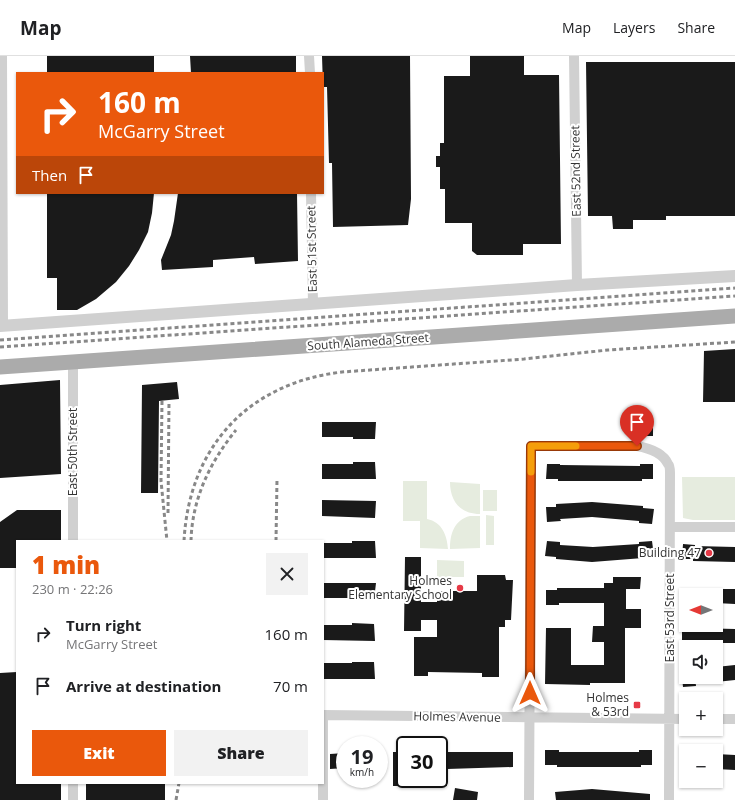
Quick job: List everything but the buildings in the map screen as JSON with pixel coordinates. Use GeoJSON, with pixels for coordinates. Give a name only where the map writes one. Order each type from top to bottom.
{"type":"FeatureCollection","features":[{"type":"Feature","properties":{"kind":"main road","name":"South Alameda Street"},"geometry":{"type":"LineString","coordinates":[[0,367],[735,316]]}},
{"type":"Feature","properties":{"kind":"street"},"geometry":{"type":"LineString","coordinates":[[2,56],[1,326],[577,285],[735,276]]}},
{"type":"Feature","properties":{"kind":"street"},"geometry":{"type":"LineString","coordinates":[[310,56],[310,72]]}},
{"type":"Feature","properties":{"kind":"street","name":"East 52nd Street"},"geometry":{"type":"LineString","coordinates":[[574,56],[577,285]]}},
{"type":"Feature","properties":{"kind":"street","name":"East 51st Street"},"geometry":{"type":"LineString","coordinates":[[311,194],[313,304]]}},
{"type":"Feature","properties":{"kind":"street","name":"East 50th Street"},"geometry":{"type":"LineString","coordinates":[[73,362],[73,540]]}},
{"type":"Feature","properties":{"kind":"street","name":"East 53rd Street"},"geometry":{"type":"LineString","coordinates":[[530,718],[531,446],[637,446],[646,448],[661,455],[668,463],[670,473],[669,800]]}},
{"type":"Feature","properties":{"kind":"street"},"geometry":{"type":"LineString","coordinates":[[671,527],[735,527]]}},
{"type":"Feature","properties":{"kind":"street","name":"Holmes Avenue"},"geometry":{"type":"LineString","coordinates":[[324,715],[679,719]]}},
{"type":"Feature","properties":{"kind":"street"},"geometry":{"type":"LineString","coordinates":[[529,800],[530,718]]}},
{"type":"Feature","properties":{"kind":"street"},"geometry":{"type":"LineString","coordinates":[[723,719],[735,719]]}},
{"type":"Feature","properties":{"kind":"street"},"geometry":{"type":"LineString","coordinates":[[73,784],[73,800]]}},
{"type":"Feature","properties":{"kind":"street"},"geometry":{"type":"LineString","coordinates":[[323,784],[323,800]]}},
{"type":"Feature","properties":{"kind":"shaded area"},"geometry":{"type":"Polygon","coordinates":[[[682,477],[735,477],[735,520],[693,520],[683,518],[682,477]]]}},
{"type":"Feature","properties":{"kind":"shaded area"},"geometry":{"type":"Polygon","coordinates":[[[403,481],[427,481],[427,519],[436,523],[443,530],[448,549],[420,548],[420,521],[403,521],[403,481]]]}},
{"type":"Feature","properties":{"kind":"shaded area"},"geometry":{"type":"Polygon","coordinates":[[[450,482],[480,484],[480,514],[467,512],[458,505],[452,495],[450,482]]]}},
{"type":"Feature","properties":{"kind":"shaded area"},"geometry":{"type":"Polygon","coordinates":[[[483,490],[497,490],[497,511],[483,511],[483,490]]]}},
{"type":"Feature","properties":{"kind":"shaded area"},"geometry":{"type":"Polygon","coordinates":[[[486,515],[494,516],[494,545],[486,545],[486,515]]]}},
{"type":"Feature","properties":{"kind":"shaded area"},"geometry":{"type":"Polygon","coordinates":[[[470,516],[480,516],[480,548],[450,549],[454,528],[460,521],[470,516]]]}},
{"type":"Feature","properties":{"kind":"shaded area"},"geometry":{"type":"Polygon","coordinates":[[[437,560],[464,561],[464,577],[437,577],[437,560]]]}},
{"type":"Feature","properties":{"kind":"railway"},"geometry":{"type":"LineString","coordinates":[[0,340],[735,288]]}},
{"type":"Feature","properties":{"kind":"railway"},"geometry":{"type":"LineString","coordinates":[[0,347],[735,296]]}},
{"type":"Feature","properties":{"kind":"railway"},"geometry":{"type":"LineString","coordinates":[[184,540],[188,507],[198,476],[211,449],[230,425],[252,406],[278,390],[308,379],[342,372],[524,359],[608,350],[735,342]]}},
{"type":"Feature","properties":{"kind":"railway"},"geometry":{"type":"LineString","coordinates":[[162,401],[161,481],[167,540]]}},
{"type":"Feature","properties":{"kind":"railway"},"geometry":{"type":"LineString","coordinates":[[168,513],[169,401]]}},
{"type":"Feature","properties":{"kind":"railway"},"geometry":{"type":"LineString","coordinates":[[191,540],[195,510],[204,482],[218,455],[236,430]]}},
{"type":"Feature","properties":{"kind":"railway"},"geometry":{"type":"LineString","coordinates":[[276,540],[277,479]]}},
{"type":"Feature","properties":{"kind":"railway"},"geometry":{"type":"LineString","coordinates":[[176,800],[179,784]]}},
{"type":"Feature","properties":{"kind":"slow traffic"},"geometry":{"type":"LineString","coordinates":[[531,472],[531,446],[576,446]]}},
{"type":"Feature","properties":{"kind":"place","name":"Building 47"},"geometry":{"type":"Point","coordinates":[709,553]}},
{"type":"Feature","properties":{"kind":"place","name":"Holmes Elementary School"},"geometry":{"type":"Point","coordinates":[460,588]}},
{"type":"Feature","properties":{"kind":"place","name":"Holmes & 53rd"},"geometry":{"type":"Point","coordinates":[637,705]}},
{"type":"Feature","properties":{"kind":"route"},"geometry":{"type":"LineString","coordinates":[[530,693],[531,446],[637,446]]}}]}
